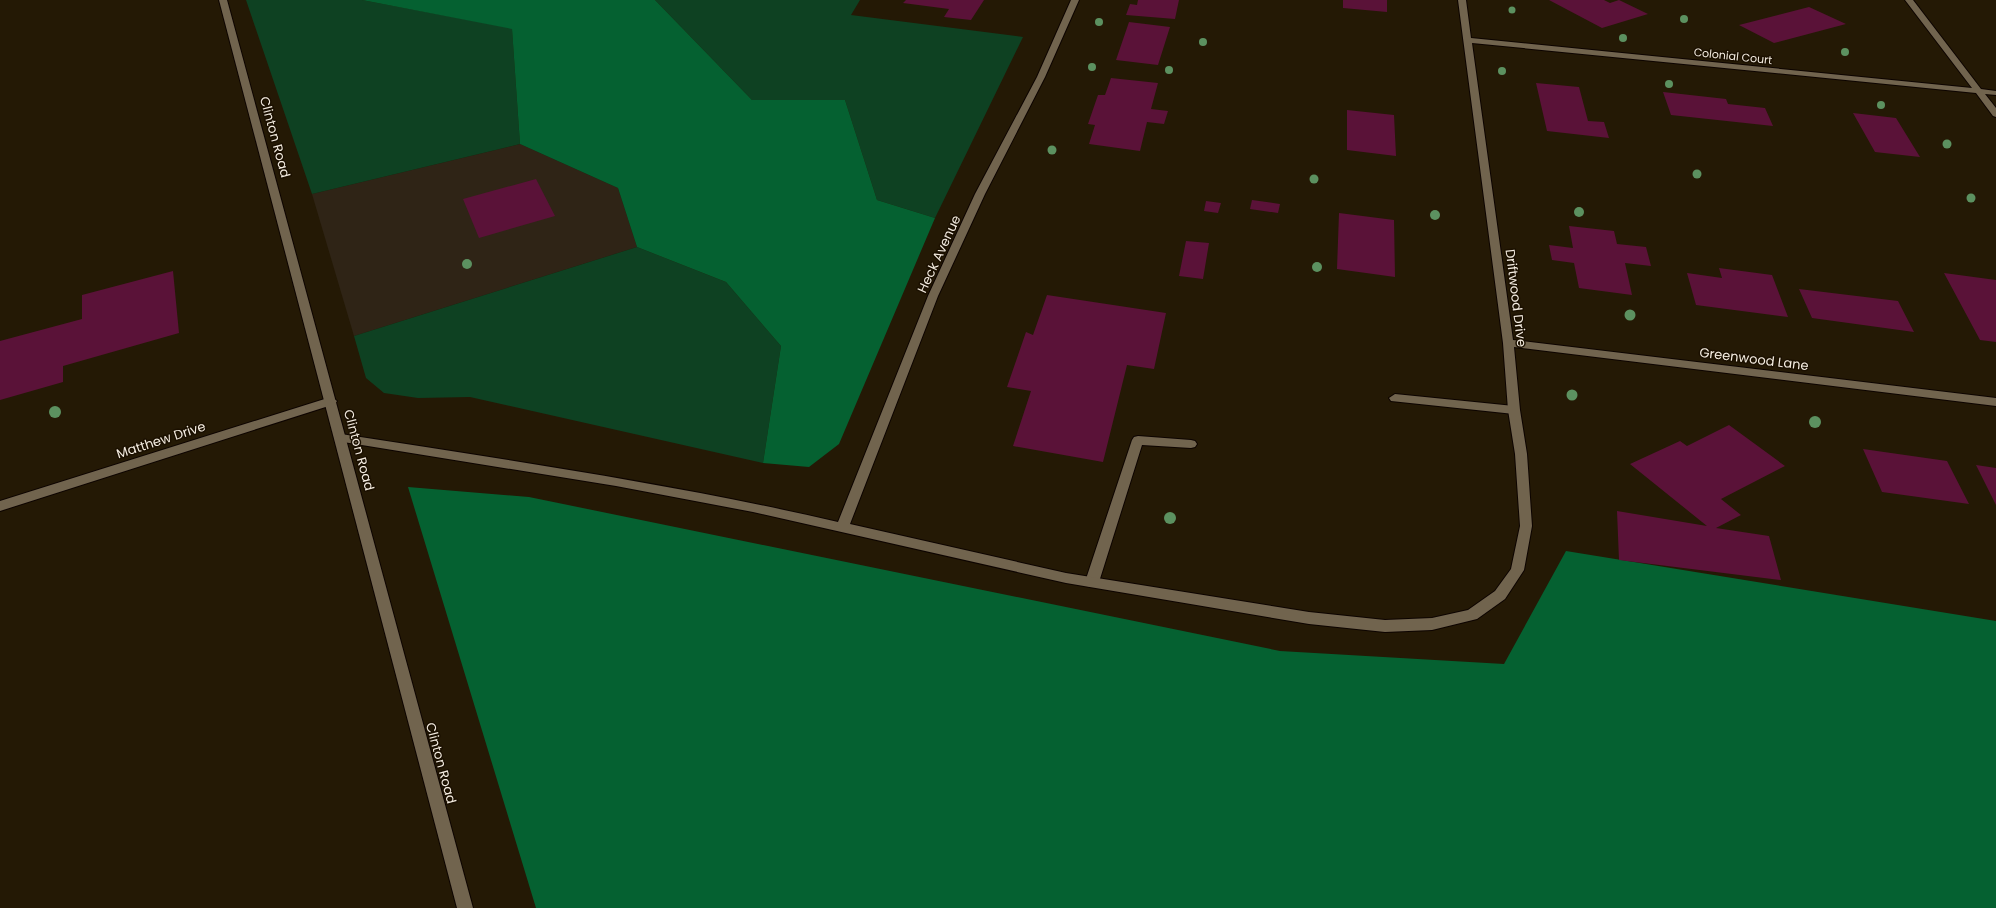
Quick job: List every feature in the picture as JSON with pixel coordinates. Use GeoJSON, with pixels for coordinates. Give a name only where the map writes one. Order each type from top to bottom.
{"type":"FeatureCollection","features":[{"type":"Feature","properties":{"kind":"street","name":"Clinton Road"},"geometry":{"type":"LineString","coordinates":[[223,0],[341,438],[465,908]]}},
{"type":"Feature","properties":{"kind":"street","name":"Heck Avenue"},"geometry":{"type":"LineString","coordinates":[[843,526],[933,296],[980,194],[1041,77],[1075,0]]}},
{"type":"Feature","properties":{"kind":"street","name":"Driftwood Drive"},"geometry":{"type":"LineString","coordinates":[[1092,582],[1309,618],[1385,626],[1432,624],[1472,615],[1500,595],[1517,570],[1526,526],[1521,454],[1514,410],[1508,343],[1462,0]]}},
{"type":"Feature","properties":{"kind":"street"},"geometry":{"type":"LineString","coordinates":[[1909,0],[1996,114]]}},
{"type":"Feature","properties":{"kind":"street","name":"Colonial Court"},"geometry":{"type":"LineString","coordinates":[[1468,40],[1996,93]]}},
{"type":"Feature","properties":{"kind":"street","name":"Greenwood Lane"},"geometry":{"type":"LineString","coordinates":[[1508,343],[1996,402]]}},
{"type":"Feature","properties":{"kind":"street"},"geometry":{"type":"LineString","coordinates":[[1395,398],[1514,410]]}},
{"type":"Feature","properties":{"kind":"street","name":"Matthew Drive"},"geometry":{"type":"LineString","coordinates":[[0,506],[331,401]]}},
{"type":"Feature","properties":{"kind":"street"},"geometry":{"type":"LineString","coordinates":[[341,438],[616,481],[753,506],[1066,578],[1092,582],[1138,440],[1191,444]]}},
{"type":"Feature","properties":{"kind":"shaded area"},"geometry":{"type":"Polygon","coordinates":[[[520,144],[618,188],[637,247],[354,336],[312,194],[520,144]]]}},
{"type":"Feature","properties":{"kind":"green space"},"geometry":{"type":"Polygon","coordinates":[[[246,0],[362,0],[512,28],[520,144],[312,194],[246,0]]]}},
{"type":"Feature","properties":{"kind":"green space"},"geometry":{"type":"Polygon","coordinates":[[[362,0],[655,0],[752,100],[845,100],[877,200],[935,218],[839,444],[809,467],[763,463],[781,346],[726,282],[637,247],[618,188],[520,144],[512,29],[362,0]]]}},
{"type":"Feature","properties":{"kind":"green space"},"geometry":{"type":"Polygon","coordinates":[[[655,0],[860,0],[851,15],[1023,37],[935,218],[877,200],[845,100],[752,100],[655,0]]]}},
{"type":"Feature","properties":{"kind":"green space"},"geometry":{"type":"Polygon","coordinates":[[[637,247],[726,282],[781,346],[763,463],[470,397],[418,398],[384,393],[366,378],[354,336],[637,247]]]}},
{"type":"Feature","properties":{"kind":"green space"},"geometry":{"type":"Polygon","coordinates":[[[408,487],[529,497],[1280,651],[1504,664],[1566,551],[1996,621],[1996,908],[536,908],[408,487]]]}},
{"type":"Feature","properties":{"kind":"building"},"geometry":{"type":"Polygon","coordinates":[[[906,0],[984,0],[971,20],[944,17],[949,9],[903,3],[906,0]]]}},
{"type":"Feature","properties":{"kind":"building"},"geometry":{"type":"Polygon","coordinates":[[[1138,0],[1179,0],[1175,19],[1126,15],[1130,4],[1137,5],[1138,0]]]}},
{"type":"Feature","properties":{"kind":"building"},"geometry":{"type":"Polygon","coordinates":[[[1343,0],[1387,0],[1387,12],[1343,8],[1343,0]]]}},
{"type":"Feature","properties":{"kind":"building"},"geometry":{"type":"Polygon","coordinates":[[[1549,0],[1604,0],[1610,3],[1619,0],[1648,14],[1602,28],[1549,0]]]}},
{"type":"Feature","properties":{"kind":"building"},"geometry":{"type":"Polygon","coordinates":[[[1809,7],[1846,24],[1774,43],[1739,25],[1809,7]]]}},
{"type":"Feature","properties":{"kind":"building"},"geometry":{"type":"Polygon","coordinates":[[[1129,22],[1170,27],[1158,65],[1116,60],[1129,22]]]}},
{"type":"Feature","properties":{"kind":"building"},"geometry":{"type":"Polygon","coordinates":[[[1111,78],[1158,83],[1151,109],[1168,111],[1164,124],[1147,122],[1140,151],[1089,144],[1095,125],[1088,124],[1098,95],[1105,95],[1111,78]]]}},
{"type":"Feature","properties":{"kind":"building"},"geometry":{"type":"Polygon","coordinates":[[[1536,83],[1579,87],[1588,121],[1604,122],[1609,138],[1547,131],[1536,83]]]}},
{"type":"Feature","properties":{"kind":"building"},"geometry":{"type":"Polygon","coordinates":[[[1663,92],[1726,99],[1728,104],[1765,108],[1773,126],[1671,115],[1663,92]]]}},
{"type":"Feature","properties":{"kind":"building"},"geometry":{"type":"Polygon","coordinates":[[[1347,110],[1394,115],[1396,156],[1347,150],[1347,110]]]}},
{"type":"Feature","properties":{"kind":"building"},"geometry":{"type":"Polygon","coordinates":[[[1853,113],[1896,118],[1920,157],[1875,152],[1853,113]]]}},
{"type":"Feature","properties":{"kind":"building"},"geometry":{"type":"Polygon","coordinates":[[[536,179],[555,216],[479,238],[463,199],[536,179]]]}},
{"type":"Feature","properties":{"kind":"building"},"geometry":{"type":"Polygon","coordinates":[[[1252,200],[1280,204],[1278,213],[1250,209],[1252,200]]]}},
{"type":"Feature","properties":{"kind":"building"},"geometry":{"type":"Polygon","coordinates":[[[1206,201],[1221,203],[1218,213],[1204,211],[1206,201]]]}},
{"type":"Feature","properties":{"kind":"building"},"geometry":{"type":"Polygon","coordinates":[[[1339,213],[1394,220],[1395,277],[1337,269],[1339,213]]]}},
{"type":"Feature","properties":{"kind":"building"},"geometry":{"type":"Polygon","coordinates":[[[1569,226],[1614,231],[1617,244],[1646,247],[1651,266],[1625,263],[1632,295],[1579,288],[1574,263],[1552,260],[1549,245],[1573,248],[1569,226]]]}},
{"type":"Feature","properties":{"kind":"building"},"geometry":{"type":"Polygon","coordinates":[[[1186,241],[1209,243],[1203,279],[1179,276],[1186,241]]]}},
{"type":"Feature","properties":{"kind":"building"},"geometry":{"type":"Polygon","coordinates":[[[1719,268],[1772,275],[1788,317],[1696,305],[1687,273],[1722,278],[1719,268]]]}},
{"type":"Feature","properties":{"kind":"building"},"geometry":{"type":"Polygon","coordinates":[[[173,271],[179,333],[63,366],[63,382],[0,400],[0,341],[82,319],[82,295],[173,271]]]}},
{"type":"Feature","properties":{"kind":"building"},"geometry":{"type":"Polygon","coordinates":[[[1944,273],[1996,280],[1996,342],[1980,340],[1944,273]]]}},
{"type":"Feature","properties":{"kind":"building"},"geometry":{"type":"Polygon","coordinates":[[[1799,289],[1898,301],[1914,332],[1812,318],[1799,289]]]}},
{"type":"Feature","properties":{"kind":"building"},"geometry":{"type":"Polygon","coordinates":[[[1047,295],[1166,313],[1154,369],[1127,365],[1103,462],[1013,446],[1031,391],[1007,387],[1026,332],[1033,335],[1047,295]]]}},
{"type":"Feature","properties":{"kind":"building"},"geometry":{"type":"Polygon","coordinates":[[[1729,425],[1785,466],[1721,499],[1741,515],[1716,528],[1769,536],[1781,580],[1619,560],[1617,511],[1707,526],[1630,464],[1680,441],[1687,446],[1729,425]]]}},
{"type":"Feature","properties":{"kind":"building"},"geometry":{"type":"Polygon","coordinates":[[[1863,449],[1947,461],[1969,504],[1882,492],[1863,449]]]}},
{"type":"Feature","properties":{"kind":"building"},"geometry":{"type":"Polygon","coordinates":[[[1976,465],[1996,468],[1996,505],[1976,465]]]}}]}
